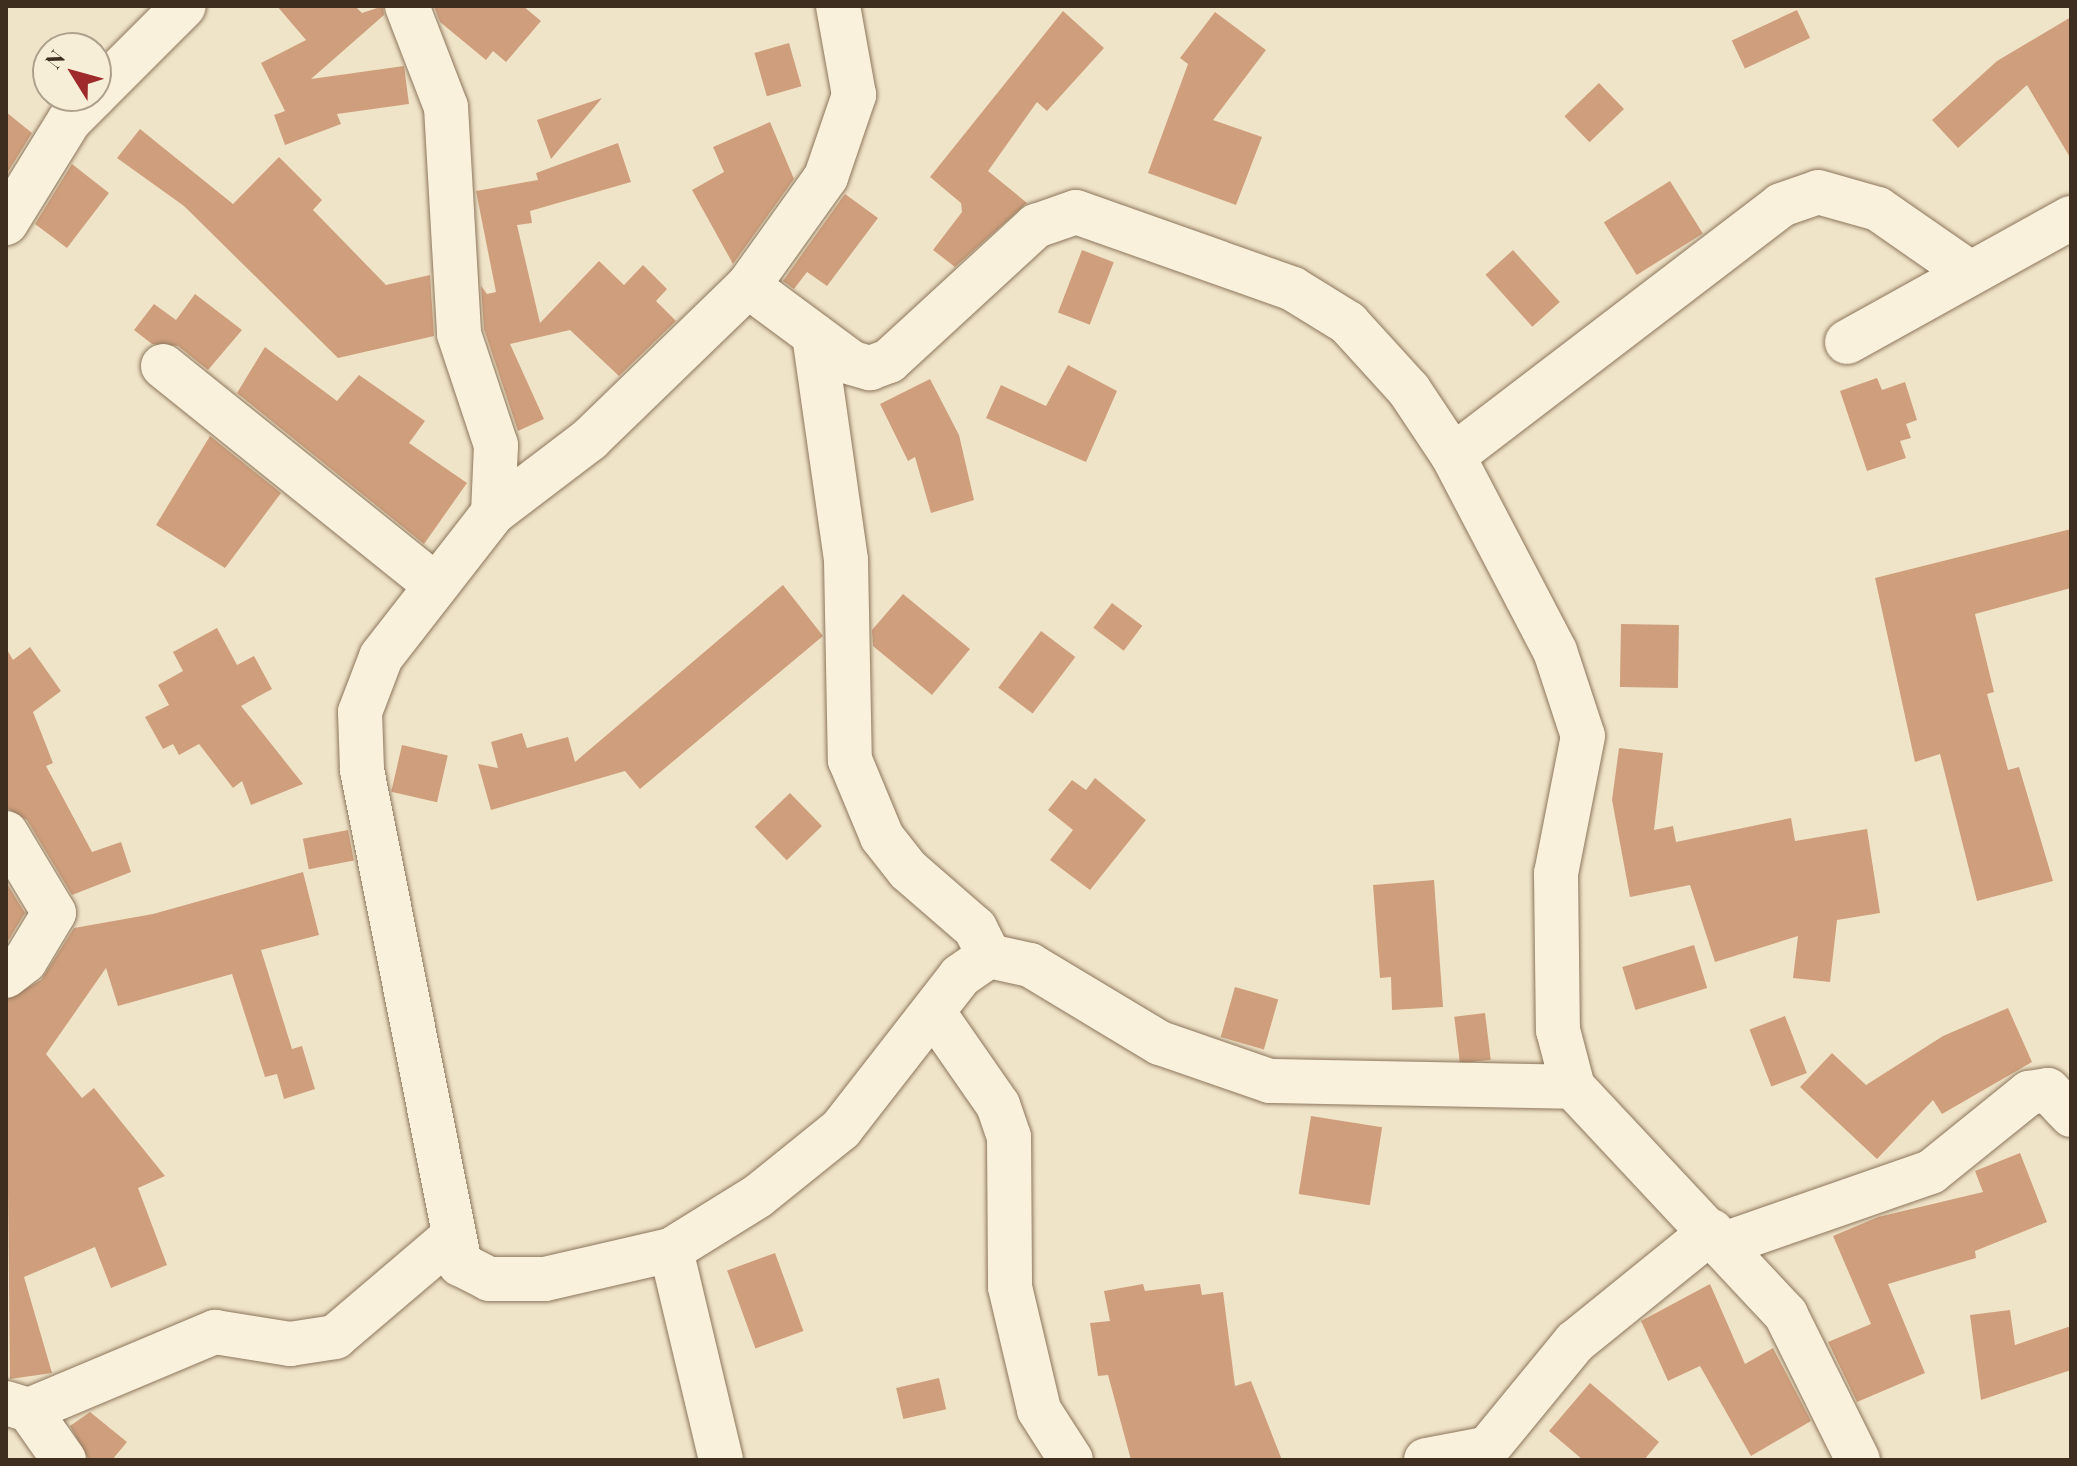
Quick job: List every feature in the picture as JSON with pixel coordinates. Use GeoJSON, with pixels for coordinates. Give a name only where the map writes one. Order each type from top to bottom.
{"type":"FeatureCollection","features":[{"type":"Feature","properties":{"kind":"street"},"geometry":{"type":"LineString","coordinates":[[112,78],[184,6]]}},
{"type":"Feature","properties":{"kind":"street"},"geometry":{"type":"LineString","coordinates":[[407,6],[446,107],[459,334],[496,445],[493,513]]}},
{"type":"Feature","properties":{"kind":"street"},"geometry":{"type":"LineString","coordinates":[[838,6],[854,95],[826,177],[748,286],[590,439],[493,513],[434,584],[381,657],[360,712],[362,770],[450,1239],[460,1264],[489,1279],[545,1279],[671,1250],[758,1196],[841,1129],[960,976],[989,956],[1030,965],[1160,1043],[1270,1081],[1573,1087]]}},
{"type":"Feature","properties":{"kind":"street"},"geometry":{"type":"LineString","coordinates":[[6,223],[69,121],[78,112]]}},
{"type":"Feature","properties":{"kind":"street"},"geometry":{"type":"LineString","coordinates":[[1453,456],[1793,200],[1818,192],[1878,209],[1970,273]]}},
{"type":"Feature","properties":{"kind":"street"},"geometry":{"type":"LineString","coordinates":[[748,286],[852,363],[870,368],[889,361],[1036,226],[1076,212],[1293,289],[1348,323],[1409,390],[1453,456],[1555,651],[1583,736],[1556,873],[1558,1030],[1573,1087],[1718,1237],[1786,1315],[1858,1460]]}},
{"type":"Feature","properties":{"kind":"street"},"geometry":{"type":"LineString","coordinates":[[1847,342],[2071,218]]}},
{"type":"Feature","properties":{"kind":"street"},"geometry":{"type":"LineString","coordinates":[[814,335],[846,560],[850,760],[882,837],[908,870],[975,928],[989,956]]}},
{"type":"Feature","properties":{"kind":"street"},"geometry":{"type":"LineString","coordinates":[[163,366],[434,584]]}},
{"type":"Feature","properties":{"kind":"street"},"geometry":{"type":"LineString","coordinates":[[6,833],[54,913],[25,961],[6,976]]}},
{"type":"Feature","properties":{"kind":"street"},"geometry":{"type":"LineString","coordinates":[[934,1013],[998,1105],[1009,1137],[1010,1287],[1039,1410],[1071,1460]]}},
{"type":"Feature","properties":{"kind":"street"},"geometry":{"type":"LineString","coordinates":[[1426,1460],[1481,1454],[1575,1342],[1718,1237],[1931,1172],[2029,1093],[2048,1090],[2071,1115]]}},
{"type":"Feature","properties":{"kind":"street"},"geometry":{"type":"LineString","coordinates":[[64,1460],[18,1406],[215,1332],[290,1344],[335,1337],[450,1239]]}},
{"type":"Feature","properties":{"kind":"street"},"geometry":{"type":"LineString","coordinates":[[671,1250],[721,1460]]}},
{"type":"Feature","properties":{"kind":"building"},"geometry":{"type":"Polygon","coordinates":[[[277,6],[355,6],[362,13],[383,6],[384,15],[311,79],[404,66],[409,104],[337,114],[341,124],[285,145],[274,115],[285,111],[261,63],[306,40],[277,6]]]}},
{"type":"Feature","properties":{"kind":"building"},"geometry":{"type":"Polygon","coordinates":[[[434,6],[523,6],[541,21],[506,62],[493,51],[486,60],[440,22],[434,6]]]}},
{"type":"Feature","properties":{"kind":"building"},"geometry":{"type":"Polygon","coordinates":[[[1797,10],[1810,38],[1745,69],[1732,40],[1797,10]]]}},
{"type":"Feature","properties":{"kind":"building"},"geometry":{"type":"Polygon","coordinates":[[[1063,11],[1104,48],[1047,111],[1037,102],[988,171],[1027,203],[955,267],[933,250],[962,212],[961,203],[930,177],[1063,11]]]}},
{"type":"Feature","properties":{"kind":"building"},"geometry":{"type":"Polygon","coordinates":[[[1215,12],[1266,50],[1213,120],[1262,137],[1236,205],[1148,173],[1188,64],[1180,58],[1215,12]]]}},
{"type":"Feature","properties":{"kind":"building"},"geometry":{"type":"Polygon","coordinates":[[[2071,17],[2071,159],[2027,85],[1958,148],[1932,120],[1997,61],[2071,17]]]}},
{"type":"Feature","properties":{"kind":"building"},"geometry":{"type":"Polygon","coordinates":[[[789,43],[801,86],[767,96],[754,53],[789,43]]]}},
{"type":"Feature","properties":{"kind":"building"},"geometry":{"type":"Polygon","coordinates":[[[1599,83],[1624,109],[1589,142],[1564,116],[1599,83]]]}},
{"type":"Feature","properties":{"kind":"building"},"geometry":{"type":"Polygon","coordinates":[[[602,98],[551,159],[537,120],[602,98]]]}},
{"type":"Feature","properties":{"kind":"building"},"geometry":{"type":"Polygon","coordinates":[[[6,112],[32,133],[6,175],[6,112]]]}},
{"type":"Feature","properties":{"kind":"building"},"geometry":{"type":"Polygon","coordinates":[[[770,122],[794,179],[733,264],[692,190],[724,172],[713,147],[770,122]]]}},
{"type":"Feature","properties":{"kind":"building"},"geometry":{"type":"Polygon","coordinates":[[[140,129],[233,204],[279,157],[322,200],[313,210],[386,285],[430,275],[434,336],[338,358],[184,206],[117,158],[140,129]]]}},
{"type":"Feature","properties":{"kind":"building"},"geometry":{"type":"Polygon","coordinates":[[[618,143],[631,182],[530,211],[532,223],[517,225],[540,323],[599,261],[624,285],[643,265],[667,289],[656,301],[676,321],[619,376],[570,330],[510,344],[544,419],[518,431],[484,329],[481,286],[487,294],[496,292],[476,191],[538,180],[536,173],[618,143]]]}},
{"type":"Feature","properties":{"kind":"building"},"geometry":{"type":"Polygon","coordinates":[[[72,164],[109,193],[67,248],[35,224],[72,164]]]}},
{"type":"Feature","properties":{"kind":"building"},"geometry":{"type":"Polygon","coordinates":[[[1670,181],[1703,234],[1637,275],[1604,222],[1670,181]]]}},
{"type":"Feature","properties":{"kind":"building"},"geometry":{"type":"Polygon","coordinates":[[[845,194],[878,218],[827,286],[807,272],[794,289],[783,281],[845,194]]]}},
{"type":"Feature","properties":{"kind":"building"},"geometry":{"type":"Polygon","coordinates":[[[1082,250],[1114,262],[1090,325],[1058,313],[1082,250]]]}},
{"type":"Feature","properties":{"kind":"building"},"geometry":{"type":"Polygon","coordinates":[[[1513,250],[1560,302],[1532,327],[1486,275],[1513,250]]]}},
{"type":"Feature","properties":{"kind":"building"},"geometry":{"type":"Polygon","coordinates":[[[195,294],[242,330],[208,370],[178,346],[152,344],[134,330],[154,304],[176,320],[195,294]]]}},
{"type":"Feature","properties":{"kind":"building"},"geometry":{"type":"Polygon","coordinates":[[[265,347],[337,401],[359,375],[425,421],[409,443],[467,483],[424,544],[237,393],[265,347]]]}},
{"type":"Feature","properties":{"kind":"building"},"geometry":{"type":"Polygon","coordinates":[[[1068,365],[1117,391],[1086,462],[986,418],[1001,385],[1046,406],[1068,365]]]}},
{"type":"Feature","properties":{"kind":"building"},"geometry":{"type":"Polygon","coordinates":[[[1877,378],[1882,390],[1905,382],[1917,420],[1906,424],[1911,438],[1900,441],[1906,458],[1867,471],[1840,391],[1877,378]]]}},
{"type":"Feature","properties":{"kind":"building"},"geometry":{"type":"Polygon","coordinates":[[[930,379],[959,435],[974,500],[931,513],[915,457],[908,461],[880,404],[930,379]]]}},
{"type":"Feature","properties":{"kind":"building"},"geometry":{"type":"Polygon","coordinates":[[[210,436],[281,493],[225,568],[156,525],[210,436]]]}},
{"type":"Feature","properties":{"kind":"building"},"geometry":{"type":"Polygon","coordinates":[[[2071,529],[2071,588],[1975,614],[1994,692],[1987,694],[2008,770],[2019,767],[2053,881],[1977,901],[1940,754],[1915,762],[1875,578],[2071,529]]]}},
{"type":"Feature","properties":{"kind":"building"},"geometry":{"type":"Polygon","coordinates":[[[783,585],[823,636],[640,789],[625,771],[491,810],[478,764],[498,768],[491,742],[522,733],[527,748],[568,737],[575,762],[783,585]]]}},
{"type":"Feature","properties":{"kind":"building"},"geometry":{"type":"Polygon","coordinates":[[[903,594],[970,649],[932,695],[873,646],[872,630],[903,594]]]}},
{"type":"Feature","properties":{"kind":"building"},"geometry":{"type":"Polygon","coordinates":[[[1112,603],[1142,626],[1124,651],[1093,628],[1112,603]]]}},
{"type":"Feature","properties":{"kind":"building"},"geometry":{"type":"Polygon","coordinates":[[[1621,624],[1679,625],[1678,688],[1620,687],[1621,624]]]}},
{"type":"Feature","properties":{"kind":"building"},"geometry":{"type":"Polygon","coordinates":[[[217,628],[237,665],[254,656],[272,689],[241,706],[303,784],[251,805],[242,781],[233,788],[199,744],[179,755],[173,744],[163,749],[145,717],[169,705],[158,685],[183,671],[173,652],[217,628]]]}},
{"type":"Feature","properties":{"kind":"building"},"geometry":{"type":"Polygon","coordinates":[[[1041,631],[1075,657],[1033,714],[998,688],[1041,631]]]}},
{"type":"Feature","properties":{"kind":"building"},"geometry":{"type":"Polygon","coordinates":[[[30,647],[61,691],[33,712],[53,763],[46,766],[92,852],[121,842],[131,872],[72,895],[27,820],[6,808],[6,648],[13,660],[30,647]]]}},
{"type":"Feature","properties":{"kind":"building"},"geometry":{"type":"Polygon","coordinates":[[[402,745],[448,756],[437,802],[391,792],[402,745]]]}},
{"type":"Feature","properties":{"kind":"building"},"geometry":{"type":"Polygon","coordinates":[[[1619,748],[1663,753],[1654,830],[1673,826],[1676,842],[1791,818],[1795,841],[1867,829],[1880,913],[1837,920],[1830,982],[1793,978],[1798,936],[1715,962],[1690,885],[1630,897],[1612,800],[1619,748]]]}},
{"type":"Feature","properties":{"kind":"building"},"geometry":{"type":"Polygon","coordinates":[[[1095,778],[1146,820],[1090,890],[1050,860],[1073,830],[1048,810],[1072,780],[1086,790],[1095,778]]]}},
{"type":"Feature","properties":{"kind":"building"},"geometry":{"type":"Polygon","coordinates":[[[790,793],[822,826],[787,860],[755,827],[790,793]]]}},
{"type":"Feature","properties":{"kind":"building"},"geometry":{"type":"Polygon","coordinates":[[[348,830],[354,860],[309,869],[303,839],[348,830]]]}},
{"type":"Feature","properties":{"kind":"building"},"geometry":{"type":"Polygon","coordinates":[[[303,872],[319,935],[261,950],[292,1049],[302,1046],[315,1089],[284,1099],[277,1074],[265,1077],[232,974],[118,1006],[106,968],[46,1054],[82,1098],[94,1088],[165,1176],[138,1188],[167,1265],[111,1288],[95,1247],[24,1277],[52,1373],[10,1379],[6,1000],[41,980],[74,928],[153,914],[303,872]]]}},
{"type":"Feature","properties":{"kind":"building"},"geometry":{"type":"Polygon","coordinates":[[[1434,880],[1443,1007],[1392,1010],[1391,977],[1380,978],[1373,885],[1434,880]]]}},
{"type":"Feature","properties":{"kind":"building"},"geometry":{"type":"Polygon","coordinates":[[[6,882],[25,913],[6,944],[6,882]]]}},
{"type":"Feature","properties":{"kind":"building"},"geometry":{"type":"Polygon","coordinates":[[[1694,945],[1707,988],[1635,1010],[1622,967],[1694,945]]]}},
{"type":"Feature","properties":{"kind":"building"},"geometry":{"type":"Polygon","coordinates":[[[1235,987],[1278,999],[1264,1049],[1221,1037],[1235,987]]]}},
{"type":"Feature","properties":{"kind":"building"},"geometry":{"type":"Polygon","coordinates":[[[2008,1008],[2032,1062],[1942,1114],[1933,1100],[1877,1159],[1800,1087],[1832,1053],[1866,1085],[1943,1036],[2008,1008]]]}},
{"type":"Feature","properties":{"kind":"building"},"geometry":{"type":"Polygon","coordinates":[[[1485,1013],[1491,1060],[1460,1063],[1454,1017],[1485,1013]]]}},
{"type":"Feature","properties":{"kind":"building"},"geometry":{"type":"Polygon","coordinates":[[[1785,1016],[1807,1073],[1771,1087],[1750,1030],[1785,1016]]]}},
{"type":"Feature","properties":{"kind":"building"},"geometry":{"type":"Polygon","coordinates":[[[1311,1116],[1382,1127],[1370,1205],[1299,1194],[1311,1116]]]}},
{"type":"Feature","properties":{"kind":"building"},"geometry":{"type":"Polygon","coordinates":[[[2020,1153],[2047,1222],[1975,1251],[1976,1258],[1888,1284],[1925,1373],[1857,1402],[1828,1342],[1871,1324],[1833,1236],[1878,1217],[1983,1192],[1975,1171],[2020,1153]]]}},
{"type":"Feature","properties":{"kind":"building"},"geometry":{"type":"Polygon","coordinates":[[[775,1253],[803,1331],[755,1348],[727,1270],[775,1253]]]}},
{"type":"Feature","properties":{"kind":"building"},"geometry":{"type":"Polygon","coordinates":[[[1143,1284],[1145,1291],[1200,1284],[1202,1295],[1223,1292],[1235,1386],[1251,1381],[1282,1460],[1131,1460],[1108,1375],[1098,1376],[1090,1323],[1110,1321],[1104,1291],[1143,1284]]]}},
{"type":"Feature","properties":{"kind":"building"},"geometry":{"type":"Polygon","coordinates":[[[1710,1284],[1745,1364],[1773,1348],[1811,1421],[1751,1456],[1700,1366],[1668,1381],[1641,1321],[1710,1284]]]}},
{"type":"Feature","properties":{"kind":"building"},"geometry":{"type":"Polygon","coordinates":[[[2010,1310],[2015,1345],[2071,1326],[2071,1370],[1981,1400],[1970,1315],[2010,1310]]]}},
{"type":"Feature","properties":{"kind":"building"},"geometry":{"type":"Polygon","coordinates":[[[939,1378],[946,1409],[903,1419],[896,1388],[939,1378]]]}},
{"type":"Feature","properties":{"kind":"building"},"geometry":{"type":"Polygon","coordinates":[[[1590,1383],[1659,1442],[1644,1460],[1583,1460],[1549,1431],[1590,1383]]]}},
{"type":"Feature","properties":{"kind":"building"},"geometry":{"type":"Polygon","coordinates":[[[90,1412],[127,1442],[112,1460],[89,1460],[70,1426],[90,1412]]]}}]}
